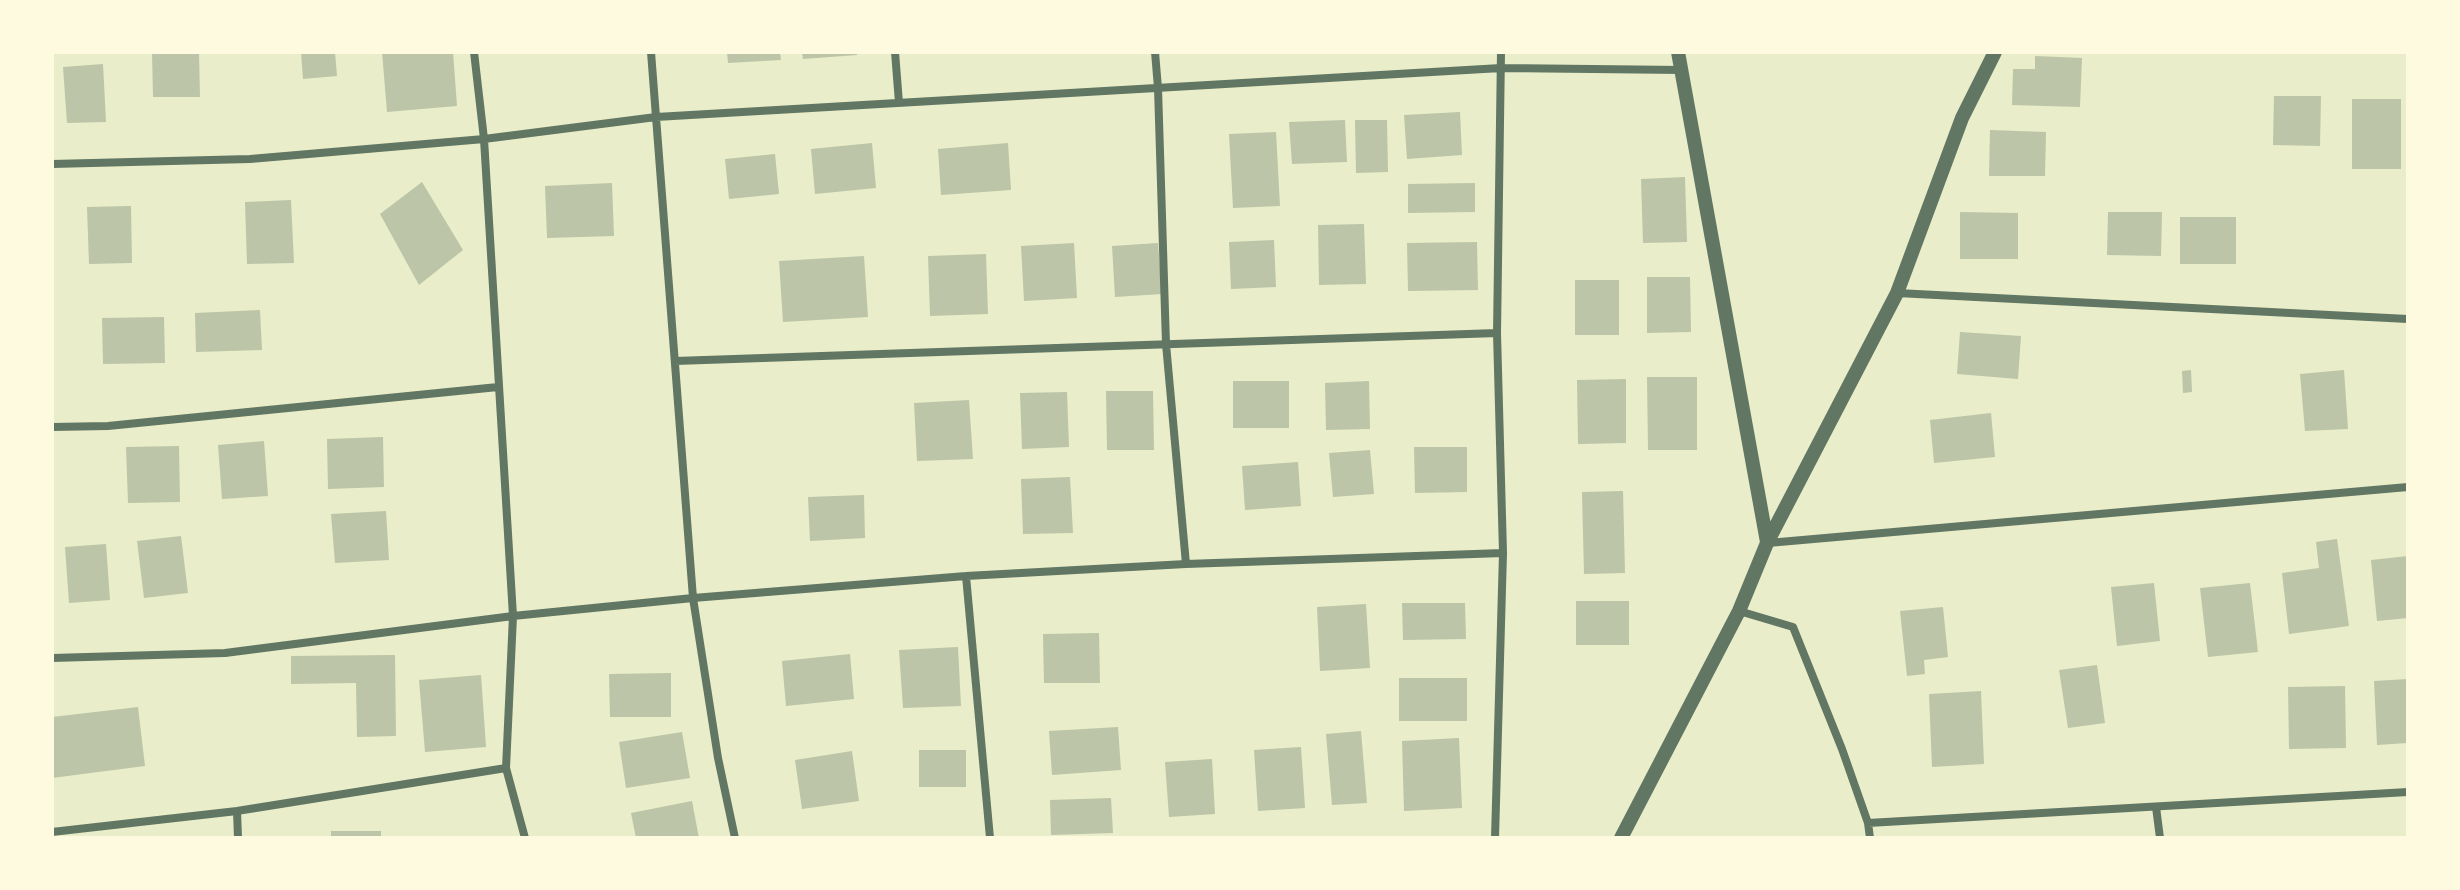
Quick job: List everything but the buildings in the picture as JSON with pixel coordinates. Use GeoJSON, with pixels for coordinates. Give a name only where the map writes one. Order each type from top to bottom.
{"type":"FeatureCollection","features":[{"type":"Feature","properties":{"kind":"street"},"geometry":{"type":"LineString","coordinates":[[474,52],[484,139],[513,616],[506,768],[525,838]]}},
{"type":"Feature","properties":{"kind":"street"},"geometry":{"type":"LineString","coordinates":[[651,52],[693,598],[718,758],[735,838]]}},
{"type":"Feature","properties":{"kind":"street"},"geometry":{"type":"LineString","coordinates":[[895,52],[899,103]]}},
{"type":"Feature","properties":{"kind":"street"},"geometry":{"type":"LineString","coordinates":[[1155,52],[1166,344],[1186,564]]}},
{"type":"Feature","properties":{"kind":"street"},"geometry":{"type":"LineString","coordinates":[[1495,838],[1503,553],[1497,333],[1501,52]]}},
{"type":"Feature","properties":{"kind":"street"},"geometry":{"type":"LineString","coordinates":[[1678,52],[1767,543]]}},
{"type":"Feature","properties":{"kind":"street"},"geometry":{"type":"LineString","coordinates":[[1621,838],[1739,611],[1767,543],[1897,293],[1962,118],[1995,52]]}},
{"type":"Feature","properties":{"kind":"street"},"geometry":{"type":"LineString","coordinates":[[52,164],[250,159],[484,139],[656,117],[1501,68],[1682,70]]}},
{"type":"Feature","properties":{"kind":"street"},"geometry":{"type":"LineString","coordinates":[[1897,293],[2408,319]]}},
{"type":"Feature","properties":{"kind":"street"},"geometry":{"type":"LineString","coordinates":[[675,361],[1497,333]]}},
{"type":"Feature","properties":{"kind":"street"},"geometry":{"type":"LineString","coordinates":[[52,427],[108,426],[498,387]]}},
{"type":"Feature","properties":{"kind":"street"},"geometry":{"type":"LineString","coordinates":[[1767,543],[2408,487]]}},
{"type":"Feature","properties":{"kind":"street"},"geometry":{"type":"LineString","coordinates":[[52,658],[225,653],[513,616],[966,576],[1186,564],[1503,553]]}},
{"type":"Feature","properties":{"kind":"street"},"geometry":{"type":"LineString","coordinates":[[966,576],[990,838]]}},
{"type":"Feature","properties":{"kind":"street"},"geometry":{"type":"LineString","coordinates":[[1739,611],[1793,627],[1868,823],[1870,838]]}},
{"type":"Feature","properties":{"kind":"street"},"geometry":{"type":"LineString","coordinates":[[52,832],[237,811],[506,768]]}},
{"type":"Feature","properties":{"kind":"street"},"geometry":{"type":"LineString","coordinates":[[1868,823],[2408,792]]}},
{"type":"Feature","properties":{"kind":"street"},"geometry":{"type":"LineString","coordinates":[[2156,807],[2160,838]]}},
{"type":"Feature","properties":{"kind":"street"},"geometry":{"type":"LineString","coordinates":[[237,811],[238,838]]}}]}
